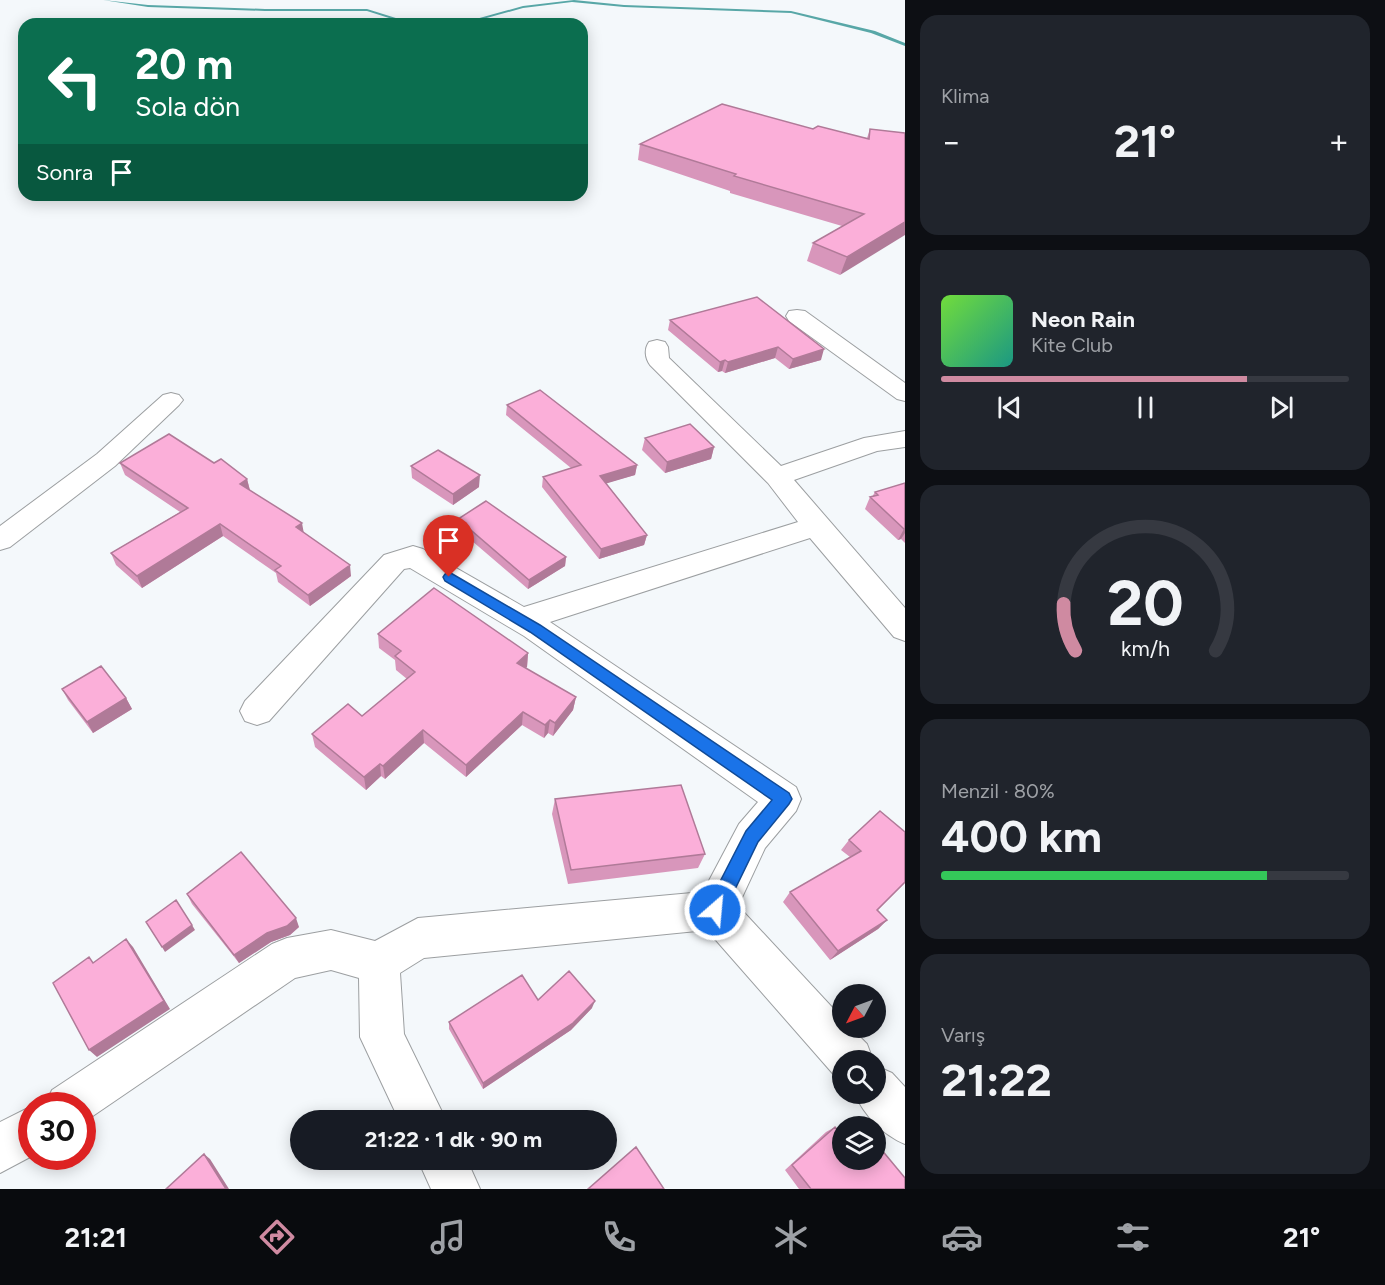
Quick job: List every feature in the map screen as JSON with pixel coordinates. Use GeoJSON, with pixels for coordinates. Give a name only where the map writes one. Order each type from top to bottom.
{"type":"FeatureCollection","features":[{"type":"Feature","properties":{"kind":"street"},"geometry":{"type":"LineString","coordinates":[[797,316],[905,394]]}},
{"type":"Feature","properties":{"kind":"street"},"geometry":{"type":"LineString","coordinates":[[657,347],[658,360],[777,477],[905,629]]}},
{"type":"Feature","properties":{"kind":"street"},"geometry":{"type":"LineString","coordinates":[[0,540],[106,460],[171,400]]}},
{"type":"Feature","properties":{"kind":"street"},"geometry":{"type":"LineString","coordinates":[[777,477],[873,444],[905,439]]}},
{"type":"Feature","properties":{"kind":"street"},"geometry":{"type":"LineString","coordinates":[[521,620],[816,526]]}},
{"type":"Feature","properties":{"kind":"street"},"geometry":{"type":"LineString","coordinates":[[257,711],[394,562],[413,556],[521,620],[783,799],[752,836],[715,910]]}},
{"type":"Feature","properties":{"kind":"street"},"geometry":{"type":"LineString","coordinates":[[89,1092],[287,959],[331,950],[379,963],[418,938],[715,910]]}},
{"type":"Feature","properties":{"kind":"street"},"geometry":{"type":"LineString","coordinates":[[715,910],[842,1050]]}},
{"type":"Feature","properties":{"kind":"street"},"geometry":{"type":"LineString","coordinates":[[379,963],[382,1037],[418,1110]]}},
{"type":"Feature","properties":{"kind":"street"},"geometry":{"type":"LineString","coordinates":[[886,1100],[905,1121]]}},
{"type":"Feature","properties":{"kind":"street"},"geometry":{"type":"LineString","coordinates":[[0,1149],[18,1138]]}},
{"type":"Feature","properties":{"kind":"street"},"geometry":{"type":"LineString","coordinates":[[447,1170],[456,1189]]}},
{"type":"Feature","properties":{"kind":"building"},"geometry":{"type":"Polygon","coordinates":[[[722,104],[813,129],[818,126],[869,139],[870,129],[905,133],[905,222],[847,257],[813,243],[864,214],[734,176],[736,174],[640,144],[722,104]]]}},
{"type":"Feature","properties":{"kind":"building"},"geometry":{"type":"Polygon","coordinates":[[[757,297],[824,349],[793,359],[778,347],[728,362],[725,360],[720,362],[670,320],[757,297]]]}},
{"type":"Feature","properties":{"kind":"building"},"geometry":{"type":"Polygon","coordinates":[[[540,390],[637,465],[600,476],[647,535],[601,549],[543,477],[581,465],[507,405],[540,390]]]}},
{"type":"Feature","properties":{"kind":"building"},"geometry":{"type":"Polygon","coordinates":[[[690,424],[714,447],[667,462],[645,438],[690,424]]]}},
{"type":"Feature","properties":{"kind":"building"},"geometry":{"type":"Polygon","coordinates":[[[169,434],[214,463],[221,459],[247,479],[240,484],[302,523],[296,527],[350,565],[308,595],[275,570],[281,566],[220,524],[137,576],[111,553],[188,508],[120,463],[169,434]]]}},
{"type":"Feature","properties":{"kind":"building"},"geometry":{"type":"Polygon","coordinates":[[[438,450],[480,475],[453,494],[411,466],[438,450]]]}},
{"type":"Feature","properties":{"kind":"building"},"geometry":{"type":"Polygon","coordinates":[[[905,483],[904,529],[870,497],[878,495],[875,492],[905,483]]]}},
{"type":"Feature","properties":{"kind":"building"},"geometry":{"type":"Polygon","coordinates":[[[486,501],[566,557],[529,580],[458,519],[486,501]]]}},
{"type":"Feature","properties":{"kind":"building"},"geometry":{"type":"Polygon","coordinates":[[[434,588],[528,653],[517,663],[576,697],[555,723],[550,720],[545,725],[523,712],[466,765],[423,730],[383,766],[380,764],[364,777],[312,734],[348,704],[362,716],[415,672],[395,656],[401,651],[378,634],[434,588]]]}},
{"type":"Feature","properties":{"kind":"building"},"geometry":{"type":"Polygon","coordinates":[[[101,666],[126,698],[87,722],[62,689],[101,666]]]}},
{"type":"Feature","properties":{"kind":"building"},"geometry":{"type":"Polygon","coordinates":[[[681,785],[705,854],[571,870],[555,799],[681,785]]]}},
{"type":"Feature","properties":{"kind":"building"},"geometry":{"type":"Polygon","coordinates":[[[880,811],[905,832],[905,882],[877,910],[887,920],[838,951],[790,892],[861,851],[849,840],[880,811]]]}},
{"type":"Feature","properties":{"kind":"building"},"geometry":{"type":"Polygon","coordinates":[[[241,852],[296,918],[287,926],[267,933],[234,955],[187,894],[241,852]]]}},
{"type":"Feature","properties":{"kind":"building"},"geometry":{"type":"Polygon","coordinates":[[[176,900],[192,925],[162,947],[146,922],[176,900]]]}},
{"type":"Feature","properties":{"kind":"building"},"geometry":{"type":"Polygon","coordinates":[[[126,939],[164,1001],[89,1050],[53,983],[89,957],[93,963],[126,939]]]}},
{"type":"Feature","properties":{"kind":"building"},"geometry":{"type":"Polygon","coordinates":[[[569,971],[595,1001],[573,1023],[483,1083],[449,1022],[522,975],[538,1000],[569,971]]]}},
{"type":"Feature","properties":{"kind":"building"},"geometry":{"type":"Polygon","coordinates":[[[832,1130],[832,1170],[886,1170],[886,1155],[905,1178],[905,1189],[811,1189],[792,1165],[832,1130]]]}},
{"type":"Feature","properties":{"kind":"building"},"geometry":{"type":"Polygon","coordinates":[[[636,1147],[664,1189],[588,1189],[610,1170],[617,1170],[617,1164],[636,1147]]]}},
{"type":"Feature","properties":{"kind":"building"},"geometry":{"type":"Polygon","coordinates":[[[204,1154],[226,1189],[166,1189],[204,1154]]]}},
{"type":"Feature","properties":{"kind":"waterway"},"geometry":{"type":"LineString","coordinates":[[105,0],[148,6],[265,10],[367,10],[393,18]]}},
{"type":"Feature","properties":{"kind":"waterway"},"geometry":{"type":"LineString","coordinates":[[482,18],[523,7],[572,1],[624,6],[791,12],[873,32],[905,45]]}},
{"type":"Feature","properties":{"kind":"route"},"geometry":{"type":"LineString","coordinates":[[449,577],[535,628],[783,799],[752,836],[715,910]]}}]}
